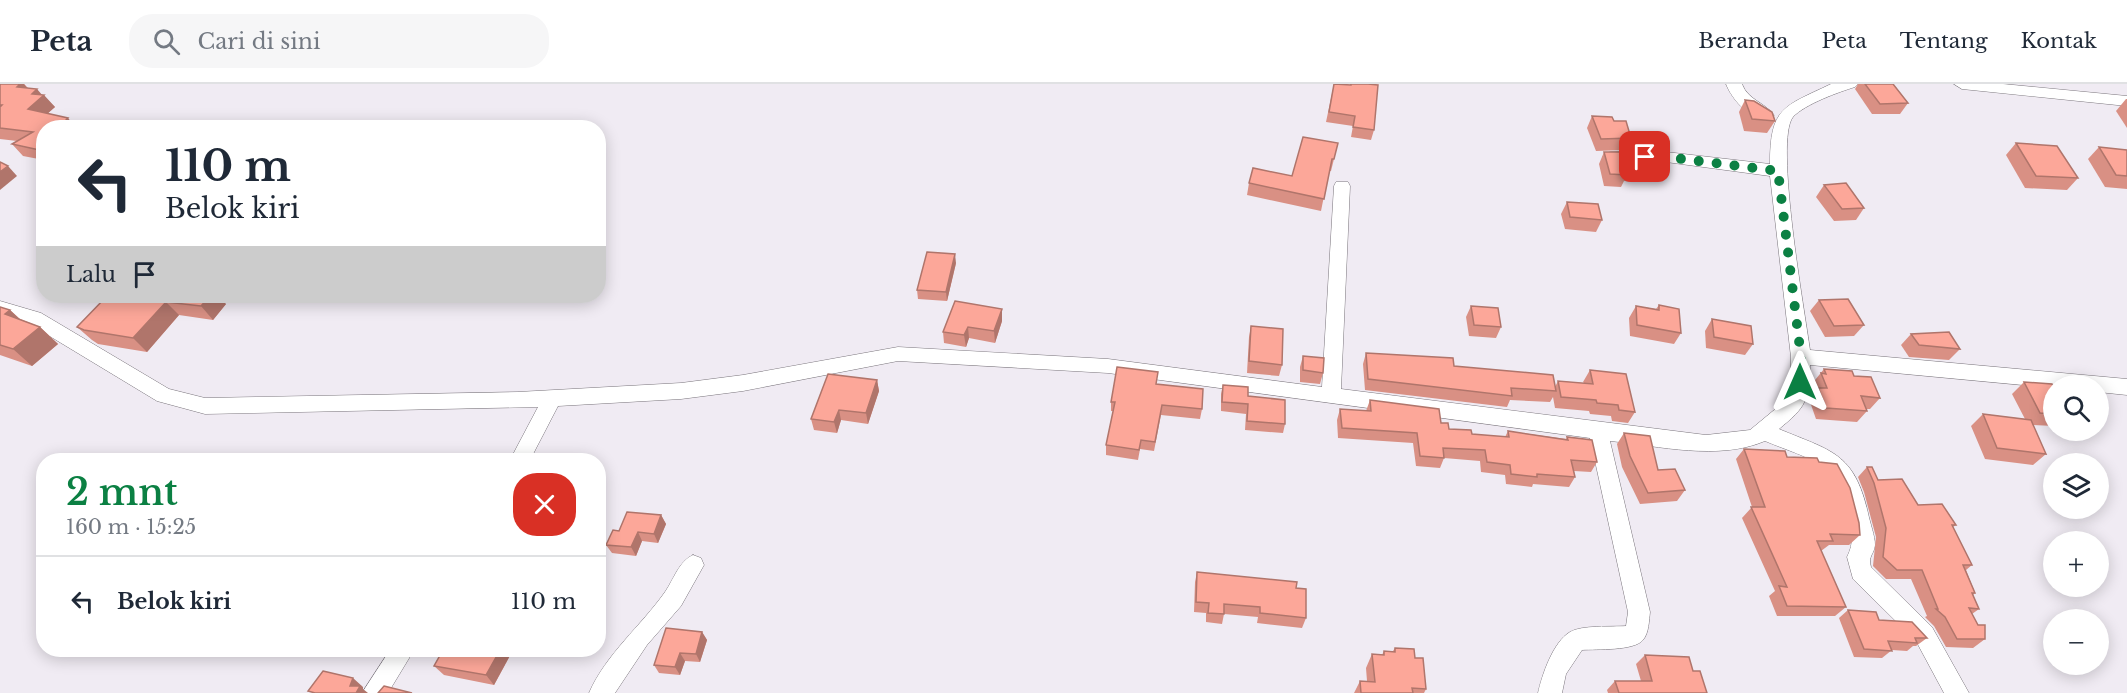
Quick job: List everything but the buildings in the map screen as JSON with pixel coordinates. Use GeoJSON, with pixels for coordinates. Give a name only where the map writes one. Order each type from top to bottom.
{"type":"FeatureCollection","features":[{"type":"Feature","properties":{"kind":"street"},"geometry":{"type":"LineString","coordinates":[[1734,84],[1737,92],[1748,105],[1781,125]]}},
{"type":"Feature","properties":{"kind":"street"},"geometry":{"type":"LineString","coordinates":[[0,308],[34,318],[164,396],[205,406],[552,399],[681,391],[743,383],[898,354],[1108,366],[1598,431],[1706,443],[1742,441],[1764,432],[1794,405],[1800,382],[1801,357],[1778,171],[1778,136],[1781,125],[1785,116],[1797,107],[1837,87],[1850,84]]}},
{"type":"Feature","properties":{"kind":"street"},"geometry":{"type":"LineString","coordinates":[[1962,84],[2035,89],[2127,100]]}},
{"type":"Feature","properties":{"kind":"street"},"geometry":{"type":"LineString","coordinates":[[1603,157],[1666,157],[1778,171]]}},
{"type":"Feature","properties":{"kind":"street"},"geometry":{"type":"LineString","coordinates":[[1331,396],[1342,186]]}},
{"type":"Feature","properties":{"kind":"street"},"geometry":{"type":"LineString","coordinates":[[1801,357],[2127,387]]}},
{"type":"Feature","properties":{"kind":"street"},"geometry":{"type":"LineString","coordinates":[[524,453],[552,399]]}},
{"type":"Feature","properties":{"kind":"street"},"geometry":{"type":"LineString","coordinates":[[1550,693],[1555,670],[1576,640],[1630,636],[1636,632],[1639,623],[1639,612],[1598,431]]}},
{"type":"Feature","properties":{"kind":"street"},"geometry":{"type":"LineString","coordinates":[[1764,432],[1838,464],[1848,481],[1864,546],[1858,557],[1861,572],[1924,634],[1958,693]]}},
{"type":"Feature","properties":{"kind":"street"},"geometry":{"type":"LineString","coordinates":[[602,693],[639,638],[673,599],[693,565]]}},
{"type":"Feature","properties":{"kind":"street"},"geometry":{"type":"LineString","coordinates":[[374,693],[398,657]]}},
{"type":"Feature","properties":{"kind":"route"},"geometry":{"type":"LineString","coordinates":[[1645,157],[1666,157],[1778,171],[1801,357],[1800,382]]}}]}
